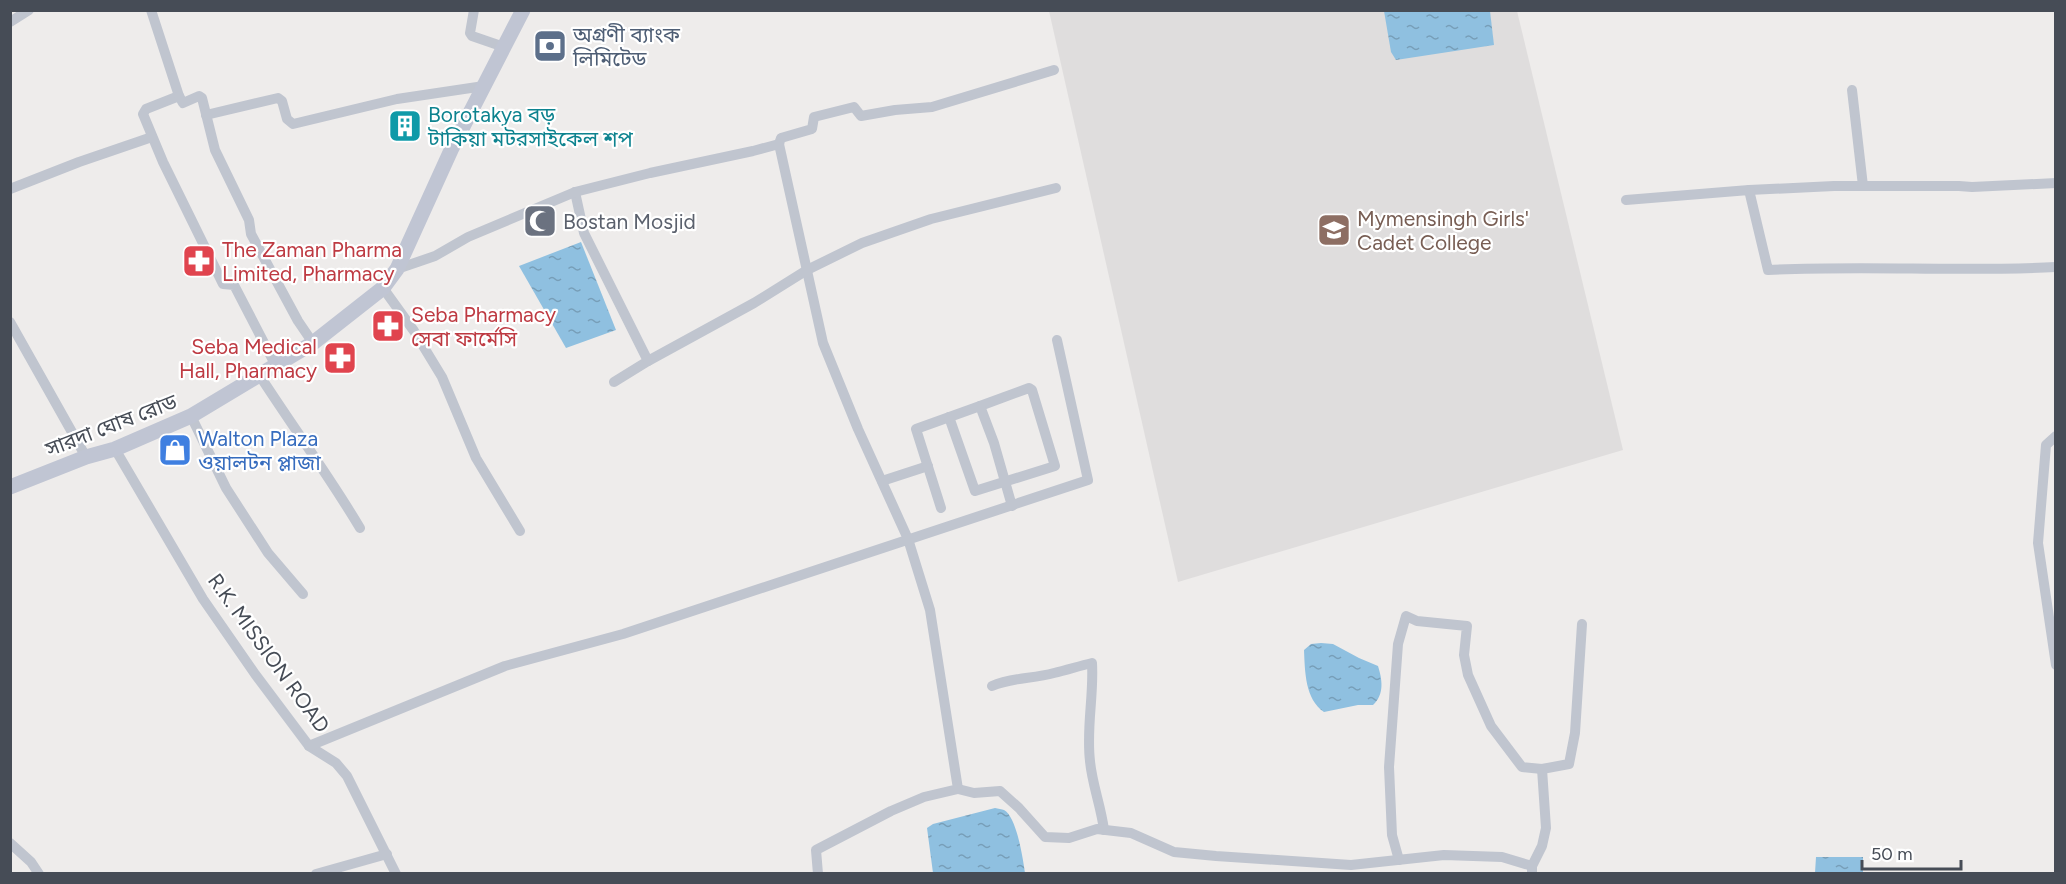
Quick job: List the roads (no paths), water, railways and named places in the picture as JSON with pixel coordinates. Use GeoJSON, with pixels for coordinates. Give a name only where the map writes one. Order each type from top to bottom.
{"type":"FeatureCollection","features":[{"type":"Feature","properties":{"kind":"main road","name":"সারদা ঘোষ রোড"},"geometry":{"type":"LineString","coordinates":[[10,487],[86,457],[115,449],[191,416],[313,343],[383,288],[397,269],[452,148],[523,10]]}},
{"type":"Feature","properties":{"kind":"street"},"geometry":{"type":"LineString","coordinates":[[10,22],[29,10]]}},
{"type":"Feature","properties":{"kind":"street"},"geometry":{"type":"LineString","coordinates":[[150,10],[179,96],[183,103],[201,96],[215,150],[249,220],[250,234],[298,321],[313,343]]}},
{"type":"Feature","properties":{"kind":"street"},"geometry":{"type":"LineString","coordinates":[[474,10],[470,33],[472,36],[504,47]]}},
{"type":"Feature","properties":{"kind":"street"},"geometry":{"type":"LineString","coordinates":[[958,789],[930,610],[908,539],[823,343],[779,144],[781,138],[812,129],[814,117],[854,107],[861,116],[932,107],[1054,70]]}},
{"type":"Feature","properties":{"kind":"street"},"geometry":{"type":"LineString","coordinates":[[206,115],[278,98],[282,101],[287,119],[293,124],[397,99],[484,86]]}},
{"type":"Feature","properties":{"kind":"street"},"geometry":{"type":"LineString","coordinates":[[1852,90],[1863,186]]}},
{"type":"Feature","properties":{"kind":"street"},"geometry":{"type":"LineString","coordinates":[[179,96],[146,109],[143,114],[189,218],[223,284],[234,285],[276,366]]}},
{"type":"Feature","properties":{"kind":"street"},"geometry":{"type":"LineString","coordinates":[[10,189],[152,137]]}},
{"type":"Feature","properties":{"kind":"street"},"geometry":{"type":"LineString","coordinates":[[397,269],[435,256],[468,237],[575,192],[650,173],[753,152],[779,144]]}},
{"type":"Feature","properties":{"kind":"street"},"geometry":{"type":"LineString","coordinates":[[1626,200],[1749,190],[1863,186],[1972,187],[2055,183]]}},
{"type":"Feature","properties":{"kind":"street"},"geometry":{"type":"LineString","coordinates":[[614,382],[754,303],[807,270],[862,243],[931,219],[1056,188]]}},
{"type":"Feature","properties":{"kind":"street"},"geometry":{"type":"LineString","coordinates":[[1749,190],[1768,270],[2055,267]]}},
{"type":"Feature","properties":{"kind":"street"},"geometry":{"type":"LineString","coordinates":[[575,192],[584,233],[648,362]]}},
{"type":"Feature","properties":{"kind":"street"},"geometry":{"type":"LineString","coordinates":[[383,288],[414,331],[442,377],[476,458],[520,531]]}},
{"type":"Feature","properties":{"kind":"street"},"geometry":{"type":"LineString","coordinates":[[10,322],[86,457]]}},
{"type":"Feature","properties":{"kind":"street"},"geometry":{"type":"LineString","coordinates":[[309,746],[505,666],[623,634],[1088,480],[1058,340]]}},
{"type":"Feature","properties":{"kind":"street"},"geometry":{"type":"LineString","coordinates":[[260,376],[338,491],[360,528]]}},
{"type":"Feature","properties":{"kind":"street"},"geometry":{"type":"LineString","coordinates":[[941,508],[916,429],[949,417],[980,406],[1029,388],[1032,390],[1055,466],[976,491],[973,490],[949,417]]}},
{"type":"Feature","properties":{"kind":"street"},"geometry":{"type":"LineString","coordinates":[[980,406],[1012,506]]}},
{"type":"Feature","properties":{"kind":"street"},"geometry":{"type":"LineString","coordinates":[[191,416],[226,488],[267,554],[303,594]]}},
{"type":"Feature","properties":{"kind":"street"},"geometry":{"type":"LineString","coordinates":[[2055,436],[2046,445],[2038,543],[2055,664]]}},
{"type":"Feature","properties":{"kind":"street","name":"R.K. MISSION ROAD"},"geometry":{"type":"LineString","coordinates":[[115,449],[203,599],[255,674],[309,746],[336,763],[347,776],[396,873]]}},
{"type":"Feature","properties":{"kind":"street"},"geometry":{"type":"LineString","coordinates":[[882,481],[928,466]]}},
{"type":"Feature","properties":{"kind":"street"},"geometry":{"type":"LineString","coordinates":[[1399,860],[1392,835],[1389,767],[1398,644],[1406,616],[1418,621],[1467,626],[1464,655],[1466,669],[1491,726],[1522,767],[1542,769],[1569,764],[1575,733],[1582,624]]}},
{"type":"Feature","properties":{"kind":"street"},"geometry":{"type":"LineString","coordinates":[[992,686],[1002,681],[1055,673],[1092,663],[1093,688],[1088,725],[1090,762],[1104,830]]}},
{"type":"Feature","properties":{"kind":"street"},"geometry":{"type":"LineString","coordinates":[[818,873],[816,850],[891,811],[924,797],[958,789],[974,792],[1000,791],[1045,837],[1069,838],[1097,829],[1131,833],[1174,852],[1216,856],[1351,866],[1444,855],[1502,857],[1532,870],[1542,846],[1546,828],[1542,769]]}},
{"type":"Feature","properties":{"kind":"street"},"geometry":{"type":"LineString","coordinates":[[10,843],[31,862],[39,873]]}},
{"type":"Feature","properties":{"kind":"street"},"geometry":{"type":"LineString","coordinates":[[316,873],[387,854]]}},
{"type":"Feature","properties":{"kind":"water"},"geometry":{"type":"Polygon","coordinates":[[[1384,11],[1490,11],[1494,45],[1396,60],[1391,52],[1384,11]]]}},
{"type":"Feature","properties":{"kind":"water"},"geometry":{"type":"Polygon","coordinates":[[[581,242],[616,330],[566,348],[519,266],[581,242]]]}},
{"type":"Feature","properties":{"kind":"water"},"geometry":{"type":"Polygon","coordinates":[[[1311,644],[1333,644],[1378,666],[1381,691],[1373,705],[1358,705],[1324,712],[1318,707],[1307,684],[1304,650],[1311,644]]]}},
{"type":"Feature","properties":{"kind":"water"},"geometry":{"type":"Polygon","coordinates":[[[995,808],[1009,814],[1019,839],[1025,873],[933,873],[927,828],[933,824],[995,808]]]}},
{"type":"Feature","properties":{"kind":"water"},"geometry":{"type":"Polygon","coordinates":[[[1816,857],[1863,857],[1863,873],[1815,873],[1816,857]]]}},
{"type":"Feature","properties":{"kind":"place","name":"অগ্রণী ব্যাংক লিমিটেড"},"geometry":{"type":"Point","coordinates":[550,46]}},
{"type":"Feature","properties":{"kind":"place","name":"Borotakya বড় টাকিয়া মটরসাইকেল শপ"},"geometry":{"type":"Point","coordinates":[405,126]}},
{"type":"Feature","properties":{"kind":"place","name":"Bostan Mosjid"},"geometry":{"type":"Point","coordinates":[540,221]}},
{"type":"Feature","properties":{"kind":"place","name":"Mymensingh Girls' Cadet College"},"geometry":{"type":"Point","coordinates":[1334,230]}},
{"type":"Feature","properties":{"kind":"place","name":"The Zaman Pharma Limited, Pharmacy"},"geometry":{"type":"Point","coordinates":[199,261]}},
{"type":"Feature","properties":{"kind":"place","name":"Seba Pharmacy সেবা ফার্মেসি"},"geometry":{"type":"Point","coordinates":[388,326]}},
{"type":"Feature","properties":{"kind":"place","name":"Seba Medical Hall, Pharmacy"},"geometry":{"type":"Point","coordinates":[340,358]}},
{"type":"Feature","properties":{"kind":"place","name":"Walton Plaza ওয়ালটন প্লাজা"},"geometry":{"type":"Point","coordinates":[175,450]}}]}
